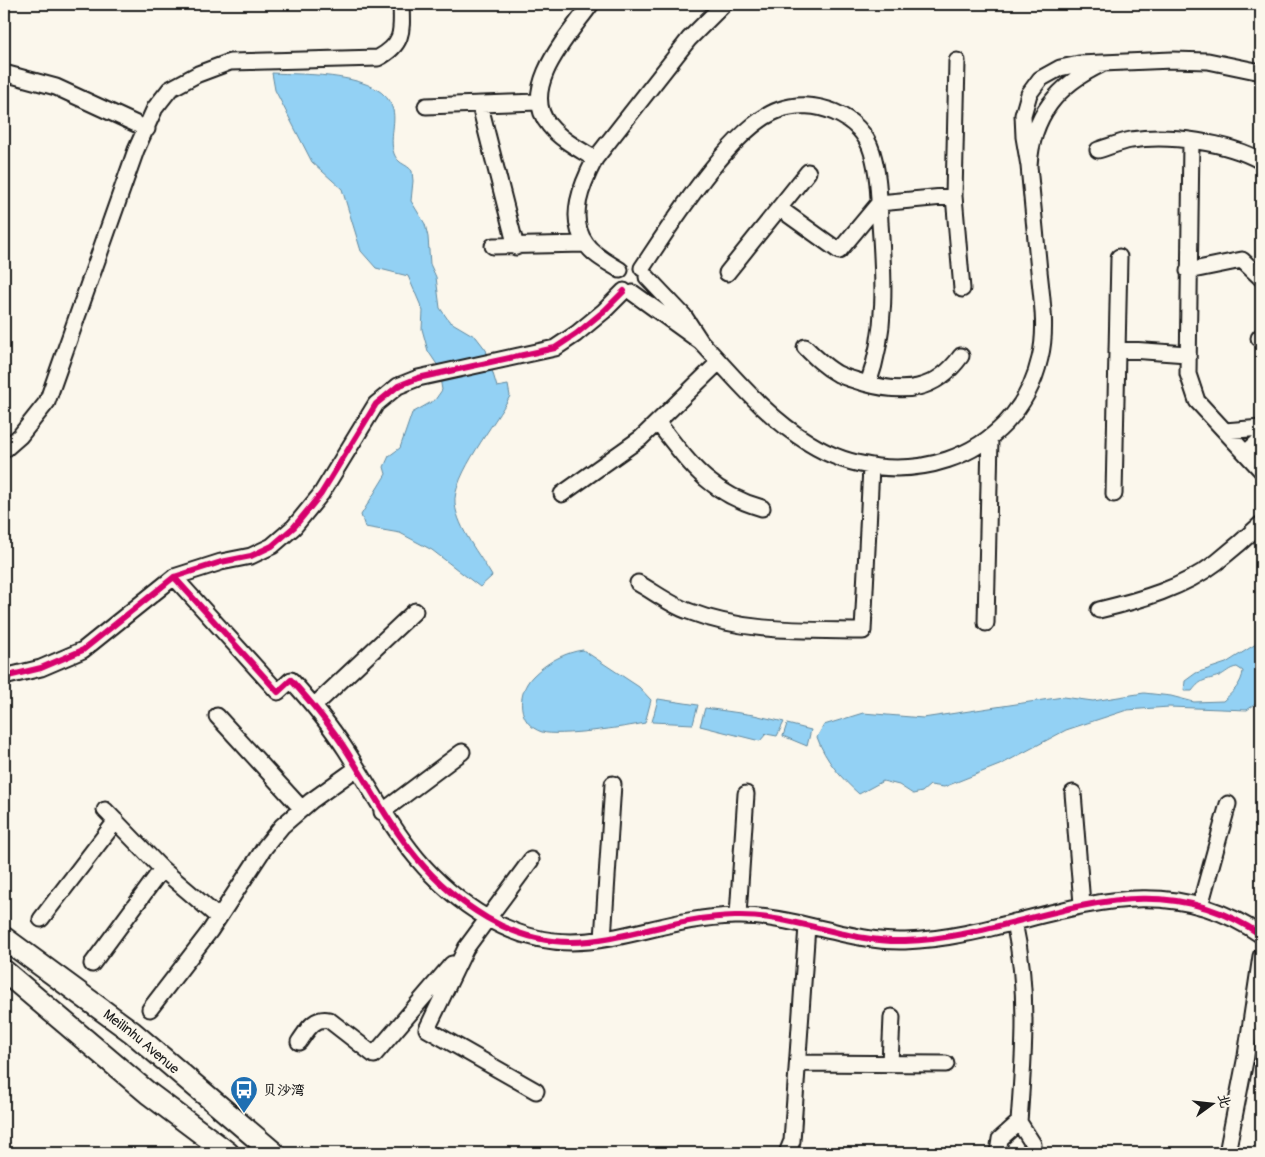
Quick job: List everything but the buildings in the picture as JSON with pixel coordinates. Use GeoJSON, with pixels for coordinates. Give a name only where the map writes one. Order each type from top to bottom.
{"type":"FeatureCollection","features":[{"type":"Feature","properties":{"kind":"main road","name":"Meilinhu Avenue"},"geometry":{"type":"LineString","coordinates":[[4,938],[132,1032],[274,1153]]}},
{"type":"Feature","properties":{"kind":"main road"},"geometry":{"type":"LineString","coordinates":[[4,970],[140,1087],[228,1153]]}},
{"type":"Feature","properties":{"kind":"street"},"geometry":{"type":"LineString","coordinates":[[4,450],[20,436],[47,402],[136,150],[155,108],[170,89],[198,74],[230,62],[378,58],[392,50],[399,42],[402,22],[401,4]]}},
{"type":"Feature","properties":{"kind":"street"},"geometry":{"type":"LineString","coordinates":[[591,4],[540,81],[538,102],[548,125],[561,137],[595,159]]}},
{"type":"Feature","properties":{"kind":"street"},"geometry":{"type":"LineString","coordinates":[[620,270],[593,252],[585,244],[578,218],[578,196],[595,159],[689,39],[724,4]]}},
{"type":"Feature","properties":{"kind":"street"},"geometry":{"type":"LineString","coordinates":[[701,342],[628,292],[617,279],[620,270],[628,264],[645,272],[684,316],[701,342],[774,420],[810,444],[854,463],[871,467],[919,468],[973,450],[990,438],[1019,405],[1028,391],[1040,359],[1043,307],[1023,115],[1030,94],[1040,79],[1060,68],[1079,64],[1172,60],[1208,61],[1261,72]]}},
{"type":"Feature","properties":{"kind":"street"},"geometry":{"type":"LineString","coordinates":[[957,61],[954,196],[962,289]]}},
{"type":"Feature","properties":{"kind":"street"},"geometry":{"type":"LineString","coordinates":[[1029,166],[1031,143],[1038,123],[1052,102],[1076,78],[1102,64]]}},
{"type":"Feature","properties":{"kind":"street"},"geometry":{"type":"LineString","coordinates":[[4,73],[56,87],[147,129]]}},
{"type":"Feature","properties":{"kind":"street"},"geometry":{"type":"LineString","coordinates":[[426,106],[480,106],[538,102]]}},
{"type":"Feature","properties":{"kind":"street"},"geometry":{"type":"LineString","coordinates":[[480,106],[516,247]]}},
{"type":"Feature","properties":{"kind":"street"},"geometry":{"type":"LineString","coordinates":[[4,677],[41,668],[82,650],[174,577],[222,562],[251,556],[272,546],[294,527],[321,494],[376,404],[398,386],[418,378],[555,348],[628,292],[641,290],[645,272],[683,207],[734,144],[756,121],[779,110],[797,106],[822,107],[844,116],[862,133],[872,151],[878,178],[884,295],[882,326],[874,368],[868,384]]}},
{"type":"Feature","properties":{"kind":"street"},"geometry":{"type":"LineString","coordinates":[[1098,150],[1129,140],[1162,137],[1191,141],[1250,155],[1261,161]]}},
{"type":"Feature","properties":{"kind":"street"},"geometry":{"type":"LineString","coordinates":[[1191,141],[1188,374],[1197,401],[1261,470]]}},
{"type":"Feature","properties":{"kind":"street"},"geometry":{"type":"LineString","coordinates":[[726,273],[808,172]]}},
{"type":"Feature","properties":{"kind":"street"},"geometry":{"type":"LineString","coordinates":[[779,208],[839,251],[879,203],[954,196]]}},
{"type":"Feature","properties":{"kind":"street"},"geometry":{"type":"LineString","coordinates":[[493,246],[585,244]]}},
{"type":"Feature","properties":{"kind":"street"},"geometry":{"type":"LineString","coordinates":[[1114,494],[1119,257]]}},
{"type":"Feature","properties":{"kind":"street"},"geometry":{"type":"LineString","coordinates":[[1188,271],[1242,260],[1261,278]]}},
{"type":"Feature","properties":{"kind":"street"},"geometry":{"type":"LineString","coordinates":[[804,347],[823,364],[840,375],[890,390],[909,390],[929,384],[946,373],[961,356]]}},
{"type":"Feature","properties":{"kind":"street"},"geometry":{"type":"LineString","coordinates":[[1117,349],[1187,354]]}},
{"type":"Feature","properties":{"kind":"street"},"geometry":{"type":"LineString","coordinates":[[562,494],[599,470],[658,423],[719,362]]}},
{"type":"Feature","properties":{"kind":"street"},"geometry":{"type":"LineString","coordinates":[[658,423],[686,459],[707,481],[737,501],[762,508]]}},
{"type":"Feature","properties":{"kind":"street"},"geometry":{"type":"LineString","coordinates":[[1225,431],[1261,428]]}},
{"type":"Feature","properties":{"kind":"street"},"geometry":{"type":"LineString","coordinates":[[986,623],[990,438]]}},
{"type":"Feature","properties":{"kind":"street"},"geometry":{"type":"LineString","coordinates":[[1246,453],[1261,438]]}},
{"type":"Feature","properties":{"kind":"street"},"geometry":{"type":"LineString","coordinates":[[638,583],[686,611],[725,624],[776,630],[863,631],[871,467]]}},
{"type":"Feature","properties":{"kind":"street"},"geometry":{"type":"LineString","coordinates":[[1099,610],[1141,600],[1199,574],[1261,524]]}},
{"type":"Feature","properties":{"kind":"street"},"geometry":{"type":"LineString","coordinates":[[174,577],[278,692],[291,680],[314,706],[334,731],[382,812],[410,852],[432,878],[460,901],[488,918],[533,939],[556,943],[582,943],[691,920],[738,915],[807,926],[858,938],[906,942],[938,938],[1014,922],[1082,904],[1143,899],[1200,906],[1242,922],[1261,934]]}},
{"type":"Feature","properties":{"kind":"street"},"geometry":{"type":"LineString","coordinates":[[314,706],[415,611]]}},
{"type":"Feature","properties":{"kind":"street"},"geometry":{"type":"LineString","coordinates":[[217,716],[302,809]]}},
{"type":"Feature","properties":{"kind":"street"},"geometry":{"type":"LineString","coordinates":[[382,812],[462,752]]}},
{"type":"Feature","properties":{"kind":"street"},"geometry":{"type":"LineString","coordinates":[[150,1008],[218,917],[264,847],[282,826],[357,768]]}},
{"type":"Feature","properties":{"kind":"street"},"geometry":{"type":"LineString","coordinates":[[603,939],[613,784]]}},
{"type":"Feature","properties":{"kind":"street"},"geometry":{"type":"LineString","coordinates":[[1073,793],[1082,904]]}},
{"type":"Feature","properties":{"kind":"street"},"geometry":{"type":"LineString","coordinates":[[738,915],[746,794]]}},
{"type":"Feature","properties":{"kind":"street"},"geometry":{"type":"LineString","coordinates":[[1200,906],[1228,804]]}},
{"type":"Feature","properties":{"kind":"street"},"geometry":{"type":"LineString","coordinates":[[105,810],[162,868],[218,917]]}},
{"type":"Feature","properties":{"kind":"street"},"geometry":{"type":"LineString","coordinates":[[42,919],[116,821]]}},
{"type":"Feature","properties":{"kind":"street"},"geometry":{"type":"LineString","coordinates":[[299,1042],[316,1020],[322,1018],[329,1020],[374,1055],[466,948],[531,860]]}},
{"type":"Feature","properties":{"kind":"street"},"geometry":{"type":"LineString","coordinates":[[92,964],[162,868]]}},
{"type":"Feature","properties":{"kind":"street"},"geometry":{"type":"LineString","coordinates":[[998,1153],[1000,1139],[1018,1122],[1025,1050],[1024,980],[1014,922]]}},
{"type":"Feature","properties":{"kind":"street"},"geometry":{"type":"LineString","coordinates":[[787,1153],[792,1141],[807,926]]}},
{"type":"Feature","properties":{"kind":"street"},"geometry":{"type":"LineString","coordinates":[[427,1029],[466,948]]}},
{"type":"Feature","properties":{"kind":"street"},"geometry":{"type":"LineString","coordinates":[[1227,1153],[1246,1056],[1261,956]]}},
{"type":"Feature","properties":{"kind":"street"},"geometry":{"type":"LineString","coordinates":[[409,1015],[427,1029],[536,1091]]}},
{"type":"Feature","properties":{"kind":"street"},"geometry":{"type":"LineString","coordinates":[[890,1064],[892,1017]]}},
{"type":"Feature","properties":{"kind":"street"},"geometry":{"type":"LineString","coordinates":[[798,1063],[946,1064]]}},
{"type":"Feature","properties":{"kind":"street"},"geometry":{"type":"LineString","coordinates":[[1018,1122],[1034,1144],[1033,1153]]}},
{"type":"Feature","properties":{"kind":"water"},"geometry":{"type":"Polygon","coordinates":[[[272,73],[322,75],[341,78],[375,88],[386,97],[394,116],[393,151],[400,162],[412,171],[411,201],[425,224],[430,264],[436,277],[440,308],[449,321],[476,337],[486,350],[497,387],[508,385],[510,396],[467,465],[456,492],[455,504],[460,523],[492,576],[480,587],[432,550],[400,533],[365,527],[361,515],[386,474],[384,467],[389,456],[400,448],[412,413],[435,400],[442,390],[438,366],[428,351],[422,329],[423,311],[408,276],[376,268],[361,251],[342,189],[312,162],[275,90],[272,73]]]}},
{"type":"Feature","properties":{"kind":"water"},"geometry":{"type":"Polygon","coordinates":[[[1256,644],[1261,647],[1261,700],[1247,710],[1169,707],[1127,710],[1066,730],[1002,764],[944,787],[930,785],[922,792],[913,794],[899,785],[883,781],[859,794],[834,768],[824,753],[817,737],[824,725],[863,713],[923,718],[1063,697],[1093,701],[1144,693],[1171,696],[1194,702],[1223,701],[1241,680],[1243,671],[1237,667],[1201,682],[1192,691],[1184,691],[1185,681],[1196,673],[1226,663],[1256,644]]]}},
{"type":"Feature","properties":{"kind":"water"},"geometry":{"type":"Polygon","coordinates":[[[583,650],[639,687],[651,700],[645,723],[593,731],[551,733],[542,732],[528,722],[522,707],[522,699],[527,683],[538,671],[550,663],[569,653],[583,650]]]}},
{"type":"Feature","properties":{"kind":"water"},"geometry":{"type":"Polygon","coordinates":[[[658,699],[698,705],[693,724],[652,722],[658,699]]]}},
{"type":"Feature","properties":{"kind":"water"},"geometry":{"type":"Polygon","coordinates":[[[705,708],[754,715],[784,722],[777,736],[766,734],[760,741],[700,726],[705,708]]]}},
{"type":"Feature","properties":{"kind":"water"},"geometry":{"type":"Polygon","coordinates":[[[787,724],[811,730],[807,746],[783,736],[787,724]]]}},
{"type":"Feature","properties":{"kind":"cycle path"},"geometry":{"type":"LineString","coordinates":[[4,677],[41,668],[83,650],[174,577],[221,562],[251,556],[272,546],[294,527],[321,494],[376,404],[398,386],[418,378],[555,348],[604,311],[624,291]]}},
{"type":"Feature","properties":{"kind":"cycle path"},"geometry":{"type":"LineString","coordinates":[[174,577],[278,692],[291,680],[306,697],[340,741],[390,822],[421,864],[462,901],[487,918],[520,934],[551,941],[581,942],[611,938],[701,919],[735,916],[778,919],[863,938],[905,941],[951,936],[1084,905],[1128,899],[1172,900],[1216,911],[1261,935]]}},
{"type":"Feature","properties":{"kind":"place","name":"贝沙湾"},"geometry":{"type":"Point","coordinates":[244,1114]}}]}
